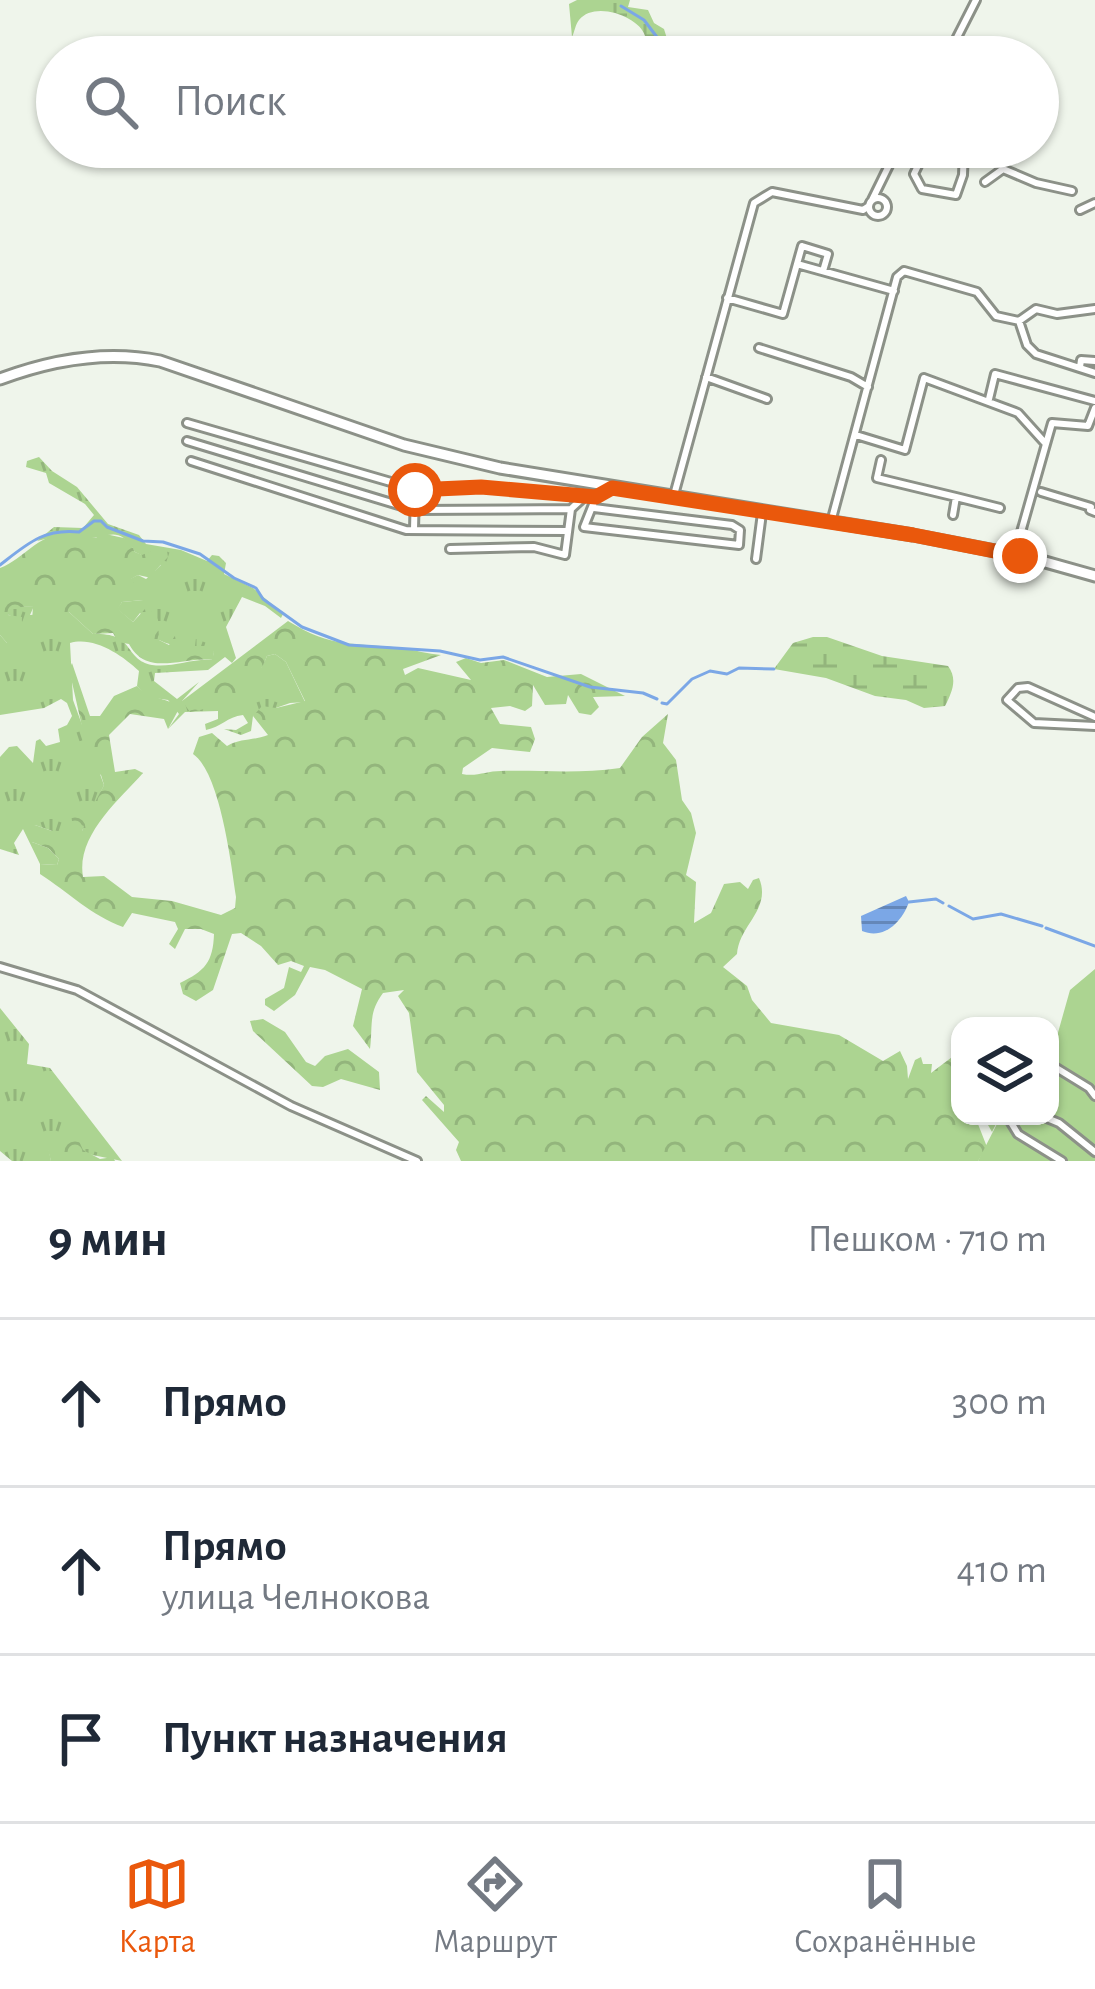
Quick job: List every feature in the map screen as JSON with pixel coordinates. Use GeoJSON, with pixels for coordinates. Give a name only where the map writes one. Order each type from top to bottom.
{"type":"FeatureCollection","features":[{"type":"Feature","properties":{"kind":"main road"},"geometry":{"type":"LineString","coordinates":[[0,380],[107,354],[133,356],[160,361],[404,445],[521,472],[1031,558],[1095,576]]}},
{"type":"Feature","properties":{"kind":"street"},"geometry":{"type":"LineString","coordinates":[[958,36],[976,0]]}},
{"type":"Feature","properties":{"kind":"street"},"geometry":{"type":"LineString","coordinates":[[673,499],[749,213],[763,195],[772,192],[863,211],[888,168]]}},
{"type":"Feature","properties":{"kind":"street"},"geometry":{"type":"LineString","coordinates":[[918,168],[914,174],[922,189],[956,195],[963,168]]}},
{"type":"Feature","properties":{"kind":"street"},"geometry":{"type":"LineString","coordinates":[[985,182],[1003,169],[1072,191]]}},
{"type":"Feature","properties":{"kind":"street"},"geometry":{"type":"LineString","coordinates":[[1080,210],[1095,202]]}},
{"type":"Feature","properties":{"kind":"street"},"geometry":{"type":"LineString","coordinates":[[727,298],[783,314],[802,246],[828,254],[823,271]]}},
{"type":"Feature","properties":{"kind":"street"},"geometry":{"type":"LineString","coordinates":[[797,263],[894,292]]}},
{"type":"Feature","properties":{"kind":"street"},"geometry":{"type":"LineString","coordinates":[[831,522],[897,277],[904,271],[977,292],[996,316],[1019,321],[1036,309],[1057,314],[1095,309]]}},
{"type":"Feature","properties":{"kind":"street"},"geometry":{"type":"LineString","coordinates":[[1019,321],[1027,345],[1036,354],[1095,374]]}},
{"type":"Feature","properties":{"kind":"street"},"geometry":{"type":"LineString","coordinates":[[759,348],[851,377],[869,388]]}},
{"type":"Feature","properties":{"kind":"street"},"geometry":{"type":"LineString","coordinates":[[1079,368],[1082,361],[1095,361]]}},
{"type":"Feature","properties":{"kind":"street"},"geometry":{"type":"LineString","coordinates":[[989,399],[995,374],[1095,405],[1088,426],[1052,423],[1021,532],[1031,558]]}},
{"type":"Feature","properties":{"kind":"street"},"geometry":{"type":"LineString","coordinates":[[706,377],[767,399]]}},
{"type":"Feature","properties":{"kind":"street"},"geometry":{"type":"LineString","coordinates":[[856,436],[905,450],[925,378],[1018,413],[1046,444]]}},
{"type":"Feature","properties":{"kind":"street"},"geometry":{"type":"LineString","coordinates":[[187,423],[415,490],[481,487],[596,497],[612,488]]}},
{"type":"Feature","properties":{"kind":"street"},"geometry":{"type":"LineString","coordinates":[[187,441],[415,510],[571,509]]}},
{"type":"Feature","properties":{"kind":"street"},"geometry":{"type":"LineString","coordinates":[[880,460],[877,478],[1000,508]]}},
{"type":"Feature","properties":{"kind":"street"},"geometry":{"type":"LineString","coordinates":[[191,461],[414,530],[568,531]]}},
{"type":"Feature","properties":{"kind":"street"},"geometry":{"type":"LineString","coordinates":[[414,530],[415,490]]}},
{"type":"Feature","properties":{"kind":"street"},"geometry":{"type":"LineString","coordinates":[[1041,492],[1095,512]]}},
{"type":"Feature","properties":{"kind":"street"},"geometry":{"type":"LineString","coordinates":[[450,549],[534,547],[565,555],[571,509],[584,496]]}},
{"type":"Feature","properties":{"kind":"street"},"geometry":{"type":"LineString","coordinates":[[596,497],[584,527],[739,545]]}},
{"type":"Feature","properties":{"kind":"street"},"geometry":{"type":"LineString","coordinates":[[953,515],[956,497]]}},
{"type":"Feature","properties":{"kind":"street"},"geometry":{"type":"LineString","coordinates":[[594,508],[732,525],[740,530],[738,557]]}},
{"type":"Feature","properties":{"kind":"street"},"geometry":{"type":"LineString","coordinates":[[732,525],[739,509]]}},
{"type":"Feature","properties":{"kind":"street"},"geometry":{"type":"LineString","coordinates":[[756,559],[762,513]]}},
{"type":"Feature","properties":{"kind":"street"},"geometry":{"type":"LineString","coordinates":[[674,538],[675,518]]}},
{"type":"Feature","properties":{"kind":"street"},"geometry":{"type":"LineString","coordinates":[[1095,717],[1028,687],[1018,688],[1007,700],[1034,723],[1095,726]]}},
{"type":"Feature","properties":{"kind":"street"},"geometry":{"type":"LineString","coordinates":[[0,967],[77,990],[291,1106],[417,1161]]}},
{"type":"Feature","properties":{"kind":"street"},"geometry":{"type":"LineString","coordinates":[[1059,1068],[1092,1084],[1095,1096]]}},
{"type":"Feature","properties":{"kind":"street"},"geometry":{"type":"LineString","coordinates":[[1059,1123],[1095,1152]]}},
{"type":"Feature","properties":{"kind":"street"},"geometry":{"type":"LineString","coordinates":[[1012,1125],[1018,1134],[1062,1161]]}},
{"type":"Feature","properties":{"kind":"green space"},"geometry":{"type":"Polygon","coordinates":[[[630,0],[628,7],[648,10],[666,36],[644,36],[626,17],[595,11],[578,22],[572,36],[569,4],[630,0]]]}},
{"type":"Feature","properties":{"kind":"green space"},"geometry":{"type":"Polygon","coordinates":[[[39,457],[77,487],[108,524],[139,535],[146,544],[181,550],[207,561],[212,555],[219,556],[226,563],[224,574],[253,588],[283,614],[281,618],[242,597],[226,627],[236,658],[232,663],[225,657],[208,670],[155,673],[154,681],[177,699],[199,682],[182,701],[208,696],[253,678],[267,656],[275,654],[286,662],[305,702],[253,716],[251,731],[241,735],[224,729],[236,730],[248,723],[243,715],[206,730],[205,724],[218,719],[218,711],[185,712],[168,729],[179,714],[168,700],[148,697],[137,686],[139,671],[98,645],[70,643],[73,700],[104,785],[82,831],[52,831],[35,825],[32,842],[48,848],[59,859],[57,865],[40,864],[23,829],[14,843],[19,855],[0,849],[0,757],[17,746],[33,763],[36,741],[46,746],[60,742],[58,729],[72,716],[61,699],[44,708],[0,715],[0,635],[7,643],[15,618],[7,614],[11,607],[34,606],[30,615],[69,612],[93,634],[116,637],[152,665],[212,660],[214,652],[165,643],[140,613],[133,622],[117,609],[122,602],[143,600],[130,579],[138,575],[146,579],[161,565],[135,552],[123,537],[37,541],[54,527],[83,528],[94,515],[85,504],[49,483],[46,473],[26,467],[27,461],[39,457]]]}},
{"type":"Feature","properties":{"kind":"green space"},"geometry":{"type":"Polygon","coordinates":[[[101,533],[128,539],[142,555],[158,548],[167,551],[168,557],[155,571],[156,579],[138,575],[131,579],[154,586],[153,593],[143,600],[122,602],[118,609],[133,622],[145,609],[154,612],[159,640],[169,645],[180,628],[196,638],[195,646],[209,646],[213,660],[146,660],[129,644],[118,642],[113,633],[93,634],[69,612],[55,623],[32,622],[33,606],[11,608],[8,615],[22,617],[21,646],[7,643],[0,635],[0,568],[54,535],[96,538],[101,533]]]}},
{"type":"Feature","properties":{"kind":"green space"},"geometry":{"type":"Polygon","coordinates":[[[288,621],[331,640],[441,655],[403,669],[405,675],[418,668],[471,680],[456,662],[504,660],[547,677],[581,674],[625,696],[593,697],[599,707],[591,715],[579,713],[568,695],[566,704],[545,705],[533,685],[532,706],[525,711],[510,706],[491,708],[500,724],[531,727],[535,739],[530,752],[492,748],[463,768],[462,774],[620,768],[642,737],[668,714],[663,743],[676,760],[682,800],[696,833],[686,875],[696,882],[694,923],[711,913],[724,884],[740,882],[748,889],[759,878],[762,889],[737,954],[723,967],[747,986],[771,1023],[839,1035],[883,1061],[900,1051],[908,1079],[915,1060],[921,1057],[923,1064],[932,1064],[931,1073],[951,1058],[951,1125],[978,1125],[987,1147],[978,1161],[461,1161],[456,1150],[459,1142],[422,1100],[426,1096],[444,1112],[444,1105],[417,1072],[409,1013],[398,996],[404,990],[383,993],[378,1000],[370,1049],[353,1026],[362,989],[310,967],[295,995],[274,1011],[265,999],[284,988],[289,967],[301,972],[304,966],[291,961],[278,965],[241,933],[232,934],[213,990],[196,1001],[183,994],[180,983],[206,965],[214,934],[185,929],[175,949],[169,944],[178,929],[175,922],[132,913],[123,927],[40,874],[40,864],[57,865],[59,859],[32,842],[29,829],[35,825],[52,831],[82,831],[84,826],[72,821],[71,813],[77,805],[92,808],[104,785],[101,775],[88,767],[92,754],[74,759],[70,754],[76,742],[85,740],[69,669],[72,663],[90,716],[100,716],[114,696],[137,686],[180,707],[168,729],[164,719],[130,714],[109,735],[115,772],[135,769],[143,773],[92,833],[83,877],[104,876],[132,897],[172,901],[221,915],[235,908],[217,798],[193,754],[199,737],[212,733],[227,746],[268,735],[253,716],[262,706],[276,708],[305,701],[286,662],[275,654],[267,656],[246,688],[226,701],[190,712],[182,701],[288,621]]]}},
{"type":"Feature","properties":{"kind":"green space"},"geometry":{"type":"Polygon","coordinates":[[[827,637],[882,656],[948,666],[952,691],[945,706],[924,708],[826,678],[774,669],[793,643],[827,637]]]}},
{"type":"Feature","properties":{"kind":"green space"},"geometry":{"type":"Polygon","coordinates":[[[1095,969],[1095,1161],[978,1161],[996,1125],[1059,1125],[1059,1029],[1070,990],[1095,969]]]}},
{"type":"Feature","properties":{"kind":"green space"},"geometry":{"type":"Polygon","coordinates":[[[0,1008],[29,1044],[27,1064],[50,1068],[122,1161],[48,1146],[51,1161],[12,1161],[0,1151],[0,1008]]]}},
{"type":"Feature","properties":{"kind":"green space"},"geometry":{"type":"Polygon","coordinates":[[[263,1019],[285,1032],[306,1062],[315,1066],[325,1056],[348,1049],[379,1072],[380,1090],[341,1079],[312,1086],[253,1031],[250,1021],[263,1019]]]}},
{"type":"Feature","properties":{"kind":"green space"},"geometry":{"type":"Polygon","coordinates":[[[74,1130],[83,1150],[115,1161],[51,1161],[47,1146],[53,1133],[74,1130]]]}},
{"type":"Feature","properties":{"kind":"water"},"geometry":{"type":"Polygon","coordinates":[[[906,896],[906,909],[891,927],[878,933],[862,931],[861,916],[906,896]]]}},
{"type":"Feature","properties":{"kind":"waterway"},"geometry":{"type":"LineString","coordinates":[[621,6],[644,20],[656,36]]}},
{"type":"Feature","properties":{"kind":"waterway"},"geometry":{"type":"LineString","coordinates":[[0,565],[36,539],[79,532],[101,521],[143,541],[200,554],[256,588],[263,599],[302,627],[349,645],[440,651],[480,660],[503,657],[590,687],[657,699]]}},
{"type":"Feature","properties":{"kind":"waterway"},"geometry":{"type":"LineString","coordinates":[[662,703],[667,704],[692,679],[710,671],[774,669]]}},
{"type":"Feature","properties":{"kind":"waterway"},"geometry":{"type":"LineString","coordinates":[[909,902],[936,899],[943,903]]}},
{"type":"Feature","properties":{"kind":"waterway"},"geometry":{"type":"LineString","coordinates":[[949,906],[973,919],[1001,914],[1042,926]]}},
{"type":"Feature","properties":{"kind":"waterway"},"geometry":{"type":"LineString","coordinates":[[1046,928],[1095,946]]}},
{"type":"Feature","properties":{"kind":"route"},"geometry":{"type":"LineString","coordinates":[[415,490],[481,487],[596,497],[612,488],[1020,556]]}}]}
